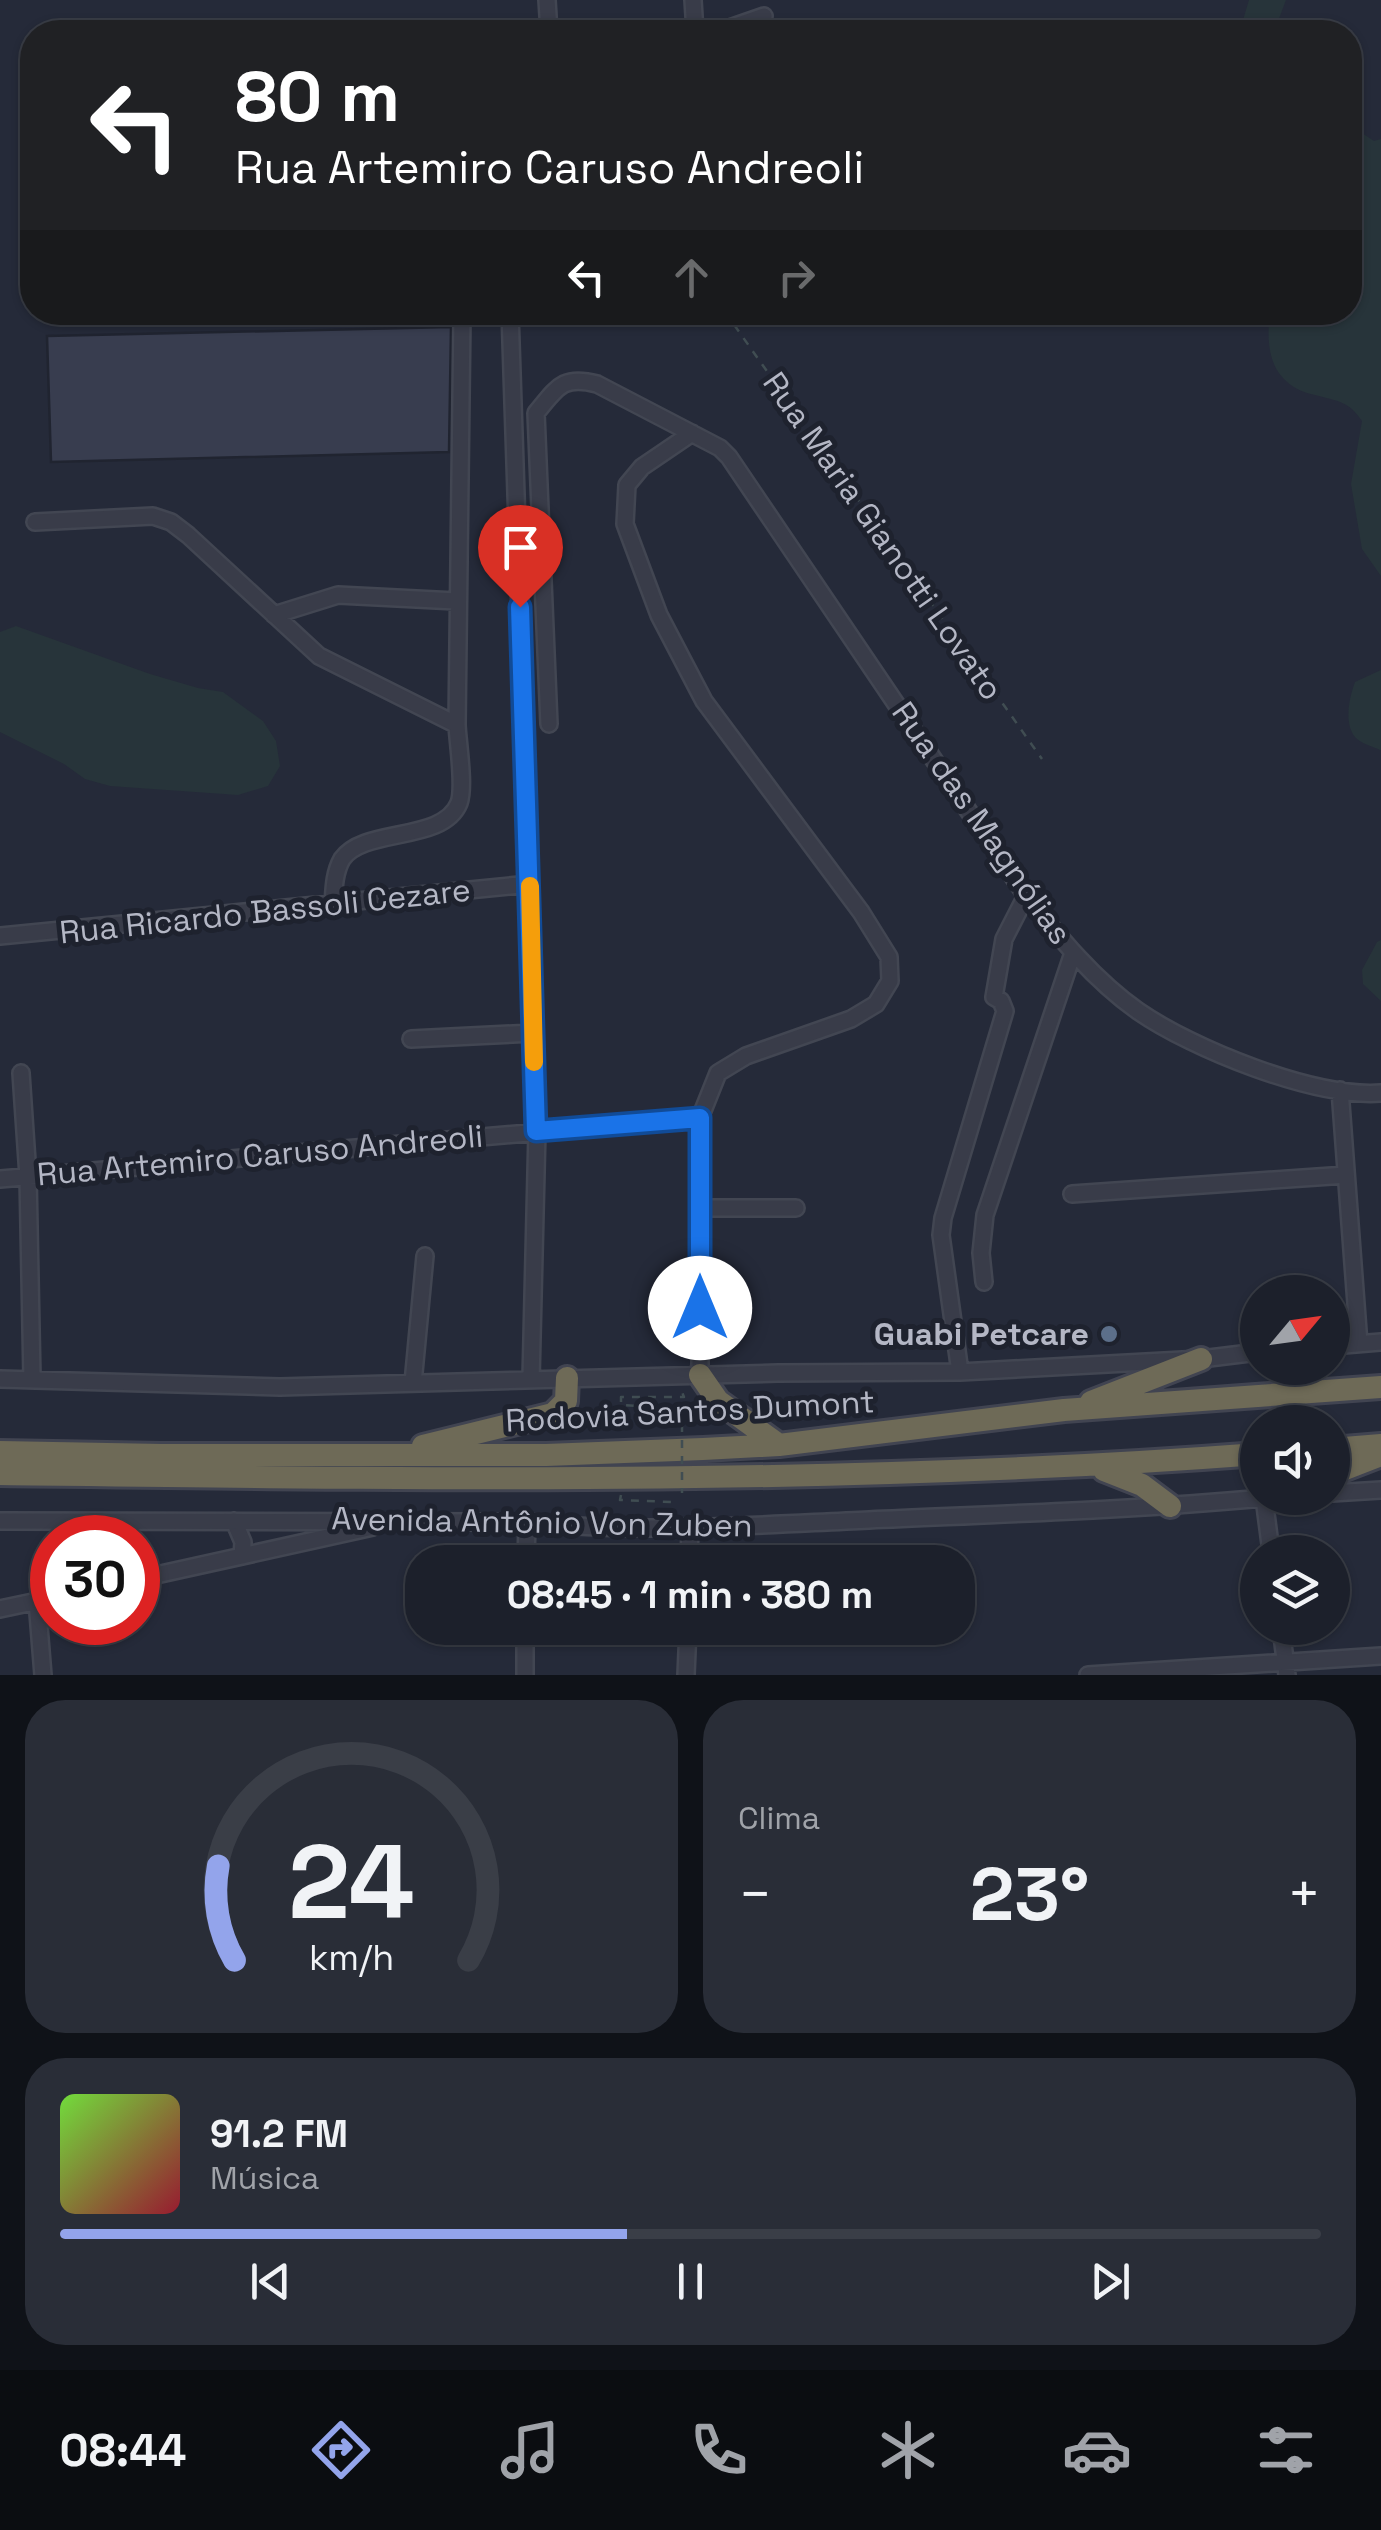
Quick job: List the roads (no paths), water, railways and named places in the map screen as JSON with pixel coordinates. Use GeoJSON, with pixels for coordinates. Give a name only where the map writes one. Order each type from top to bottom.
{"type":"FeatureCollection","features":[{"type":"Feature","properties":{"kind":"highway"},"geometry":{"type":"LineString","coordinates":[[1064,1410],[1201,1359]]}},
{"type":"Feature","properties":{"kind":"highway"},"geometry":{"type":"LineString","coordinates":[[688,1376],[778,1445]]}},
{"type":"Feature","properties":{"kind":"highway"},"geometry":{"type":"LineString","coordinates":[[389,1456],[552,1414],[566,1401],[567,1378]]}},
{"type":"Feature","properties":{"kind":"highway","name":"Rodovia Santos Dumont"},"geometry":{"type":"LineString","coordinates":[[0,1452],[546,1455],[778,1445],[1064,1410],[1381,1387]]}},
{"type":"Feature","properties":{"kind":"highway"},"geometry":{"type":"LineString","coordinates":[[1350,1447],[1381,1445]]}},
{"type":"Feature","properties":{"kind":"highway","name":"Rodovia Santos Dumont"},"geometry":{"type":"LineString","coordinates":[[0,1474],[774,1478],[1086,1467],[1240,1455]]}},
{"type":"Feature","properties":{"kind":"highway"},"geometry":{"type":"LineString","coordinates":[[1350,1467],[1381,1455]]}},
{"type":"Feature","properties":{"kind":"highway"},"geometry":{"type":"LineString","coordinates":[[1086,1467],[1129,1478],[1170,1506]]}},
{"type":"Feature","properties":{"kind":"street"},"geometry":{"type":"LineString","coordinates":[[752,20],[764,16]]}},
{"type":"Feature","properties":{"kind":"street"},"geometry":{"type":"LineString","coordinates":[[333,905],[336,874],[343,858],[355,848],[438,824],[453,813],[461,800],[456,724],[456,601],[462,325]]}},
{"type":"Feature","properties":{"kind":"street"},"geometry":{"type":"LineString","coordinates":[[510,325],[536,1131],[531,1379]]}},
{"type":"Feature","properties":{"kind":"street"},"geometry":{"type":"LineString","coordinates":[[548,724],[536,412],[560,384],[578,379],[597,384],[692,434],[642,466],[628,486],[625,524],[660,615],[704,701],[861,912],[889,957],[890,982],[876,1004],[851,1019],[728,1065],[718,1073],[700,1118],[701,1208],[688,1376]]}},
{"type":"Feature","properties":{"kind":"street","name":"Rua das Magnólias"},"geometry":{"type":"LineString","coordinates":[[692,434],[730,457],[1026,896],[1073,953],[1136,1010],[1172,1032],[1288,1079],[1340,1090],[1381,1093]]}},
{"type":"Feature","properties":{"kind":"street"},"geometry":{"type":"LineString","coordinates":[[34,522],[152,516],[170,522],[188,534],[319,656],[456,724]]}},
{"type":"Feature","properties":{"kind":"street"},"geometry":{"type":"LineString","coordinates":[[274,615],[338,594],[456,601]]}},
{"type":"Feature","properties":{"kind":"street","name":"Rua Ricardo Bassoli Cezare"},"geometry":{"type":"LineString","coordinates":[[0,936],[530,884]]}},
{"type":"Feature","properties":{"kind":"street"},"geometry":{"type":"LineString","coordinates":[[960,1372],[941,1235],[943,1218],[1006,1011],[994,997],[1004,938],[1026,896]]}},
{"type":"Feature","properties":{"kind":"street"},"geometry":{"type":"LineString","coordinates":[[984,1282],[981,1253],[985,1214],[1073,953]]}},
{"type":"Feature","properties":{"kind":"street"},"geometry":{"type":"LineString","coordinates":[[411,1040],[533,1033]]}},
{"type":"Feature","properties":{"kind":"street"},"geometry":{"type":"LineString","coordinates":[[21,1073],[28,1176],[32,1379]]}},
{"type":"Feature","properties":{"kind":"street"},"geometry":{"type":"LineString","coordinates":[[1340,1090],[1359,1344]]}},
{"type":"Feature","properties":{"kind":"street","name":"Rua Artemiro Caruso Andreoli"},"geometry":{"type":"LineString","coordinates":[[0,1178],[700,1118]]}},
{"type":"Feature","properties":{"kind":"street"},"geometry":{"type":"LineString","coordinates":[[1072,1194],[1346,1175]]}},
{"type":"Feature","properties":{"kind":"street"},"geometry":{"type":"LineString","coordinates":[[701,1208],[796,1208]]}},
{"type":"Feature","properties":{"kind":"street"},"geometry":{"type":"LineString","coordinates":[[413,1382],[425,1256]]}},
{"type":"Feature","properties":{"kind":"street"},"geometry":{"type":"LineString","coordinates":[[1350,1345],[1381,1342]]}},
{"type":"Feature","properties":{"kind":"street"},"geometry":{"type":"LineString","coordinates":[[0,1379],[280,1387],[960,1372],[1240,1354]]}},
{"type":"Feature","properties":{"kind":"street"},"geometry":{"type":"LineString","coordinates":[[1350,1492],[1381,1490]]}},
{"type":"Feature","properties":{"kind":"street","name":"Avenida Antônio Von Zuben"},"geometry":{"type":"LineString","coordinates":[[0,1521],[527,1522],[597,1529],[690,1528],[1240,1500]]}},
{"type":"Feature","properties":{"kind":"street"},"geometry":{"type":"LineString","coordinates":[[234,1521],[243,1542],[242,1556]]}},
{"type":"Feature","properties":{"kind":"street"},"geometry":{"type":"LineString","coordinates":[[160,1574],[401,1521]]}},
{"type":"Feature","properties":{"kind":"street"},"geometry":{"type":"LineString","coordinates":[[526,1545],[527,1522]]}},
{"type":"Feature","properties":{"kind":"street"},"geometry":{"type":"LineString","coordinates":[[690,1528],[690,1545]]}},
{"type":"Feature","properties":{"kind":"street"},"geometry":{"type":"LineString","coordinates":[[0,1609],[30,1602]]}},
{"type":"Feature","properties":{"kind":"street"},"geometry":{"type":"LineString","coordinates":[[43,1675],[44,1645]]}},
{"type":"Feature","properties":{"kind":"street"},"geometry":{"type":"LineString","coordinates":[[525,1675],[526,1645]]}},
{"type":"Feature","properties":{"kind":"street"},"geometry":{"type":"LineString","coordinates":[[686,1675],[687,1645]]}},
{"type":"Feature","properties":{"kind":"street"},"geometry":{"type":"LineString","coordinates":[[1088,1675],[1286,1669],[1381,1656]]}},
{"type":"Feature","properties":{"kind":"place","name":"Guabi Petcare"},"geometry":{"type":"Point","coordinates":[1109,1334]}}]}
